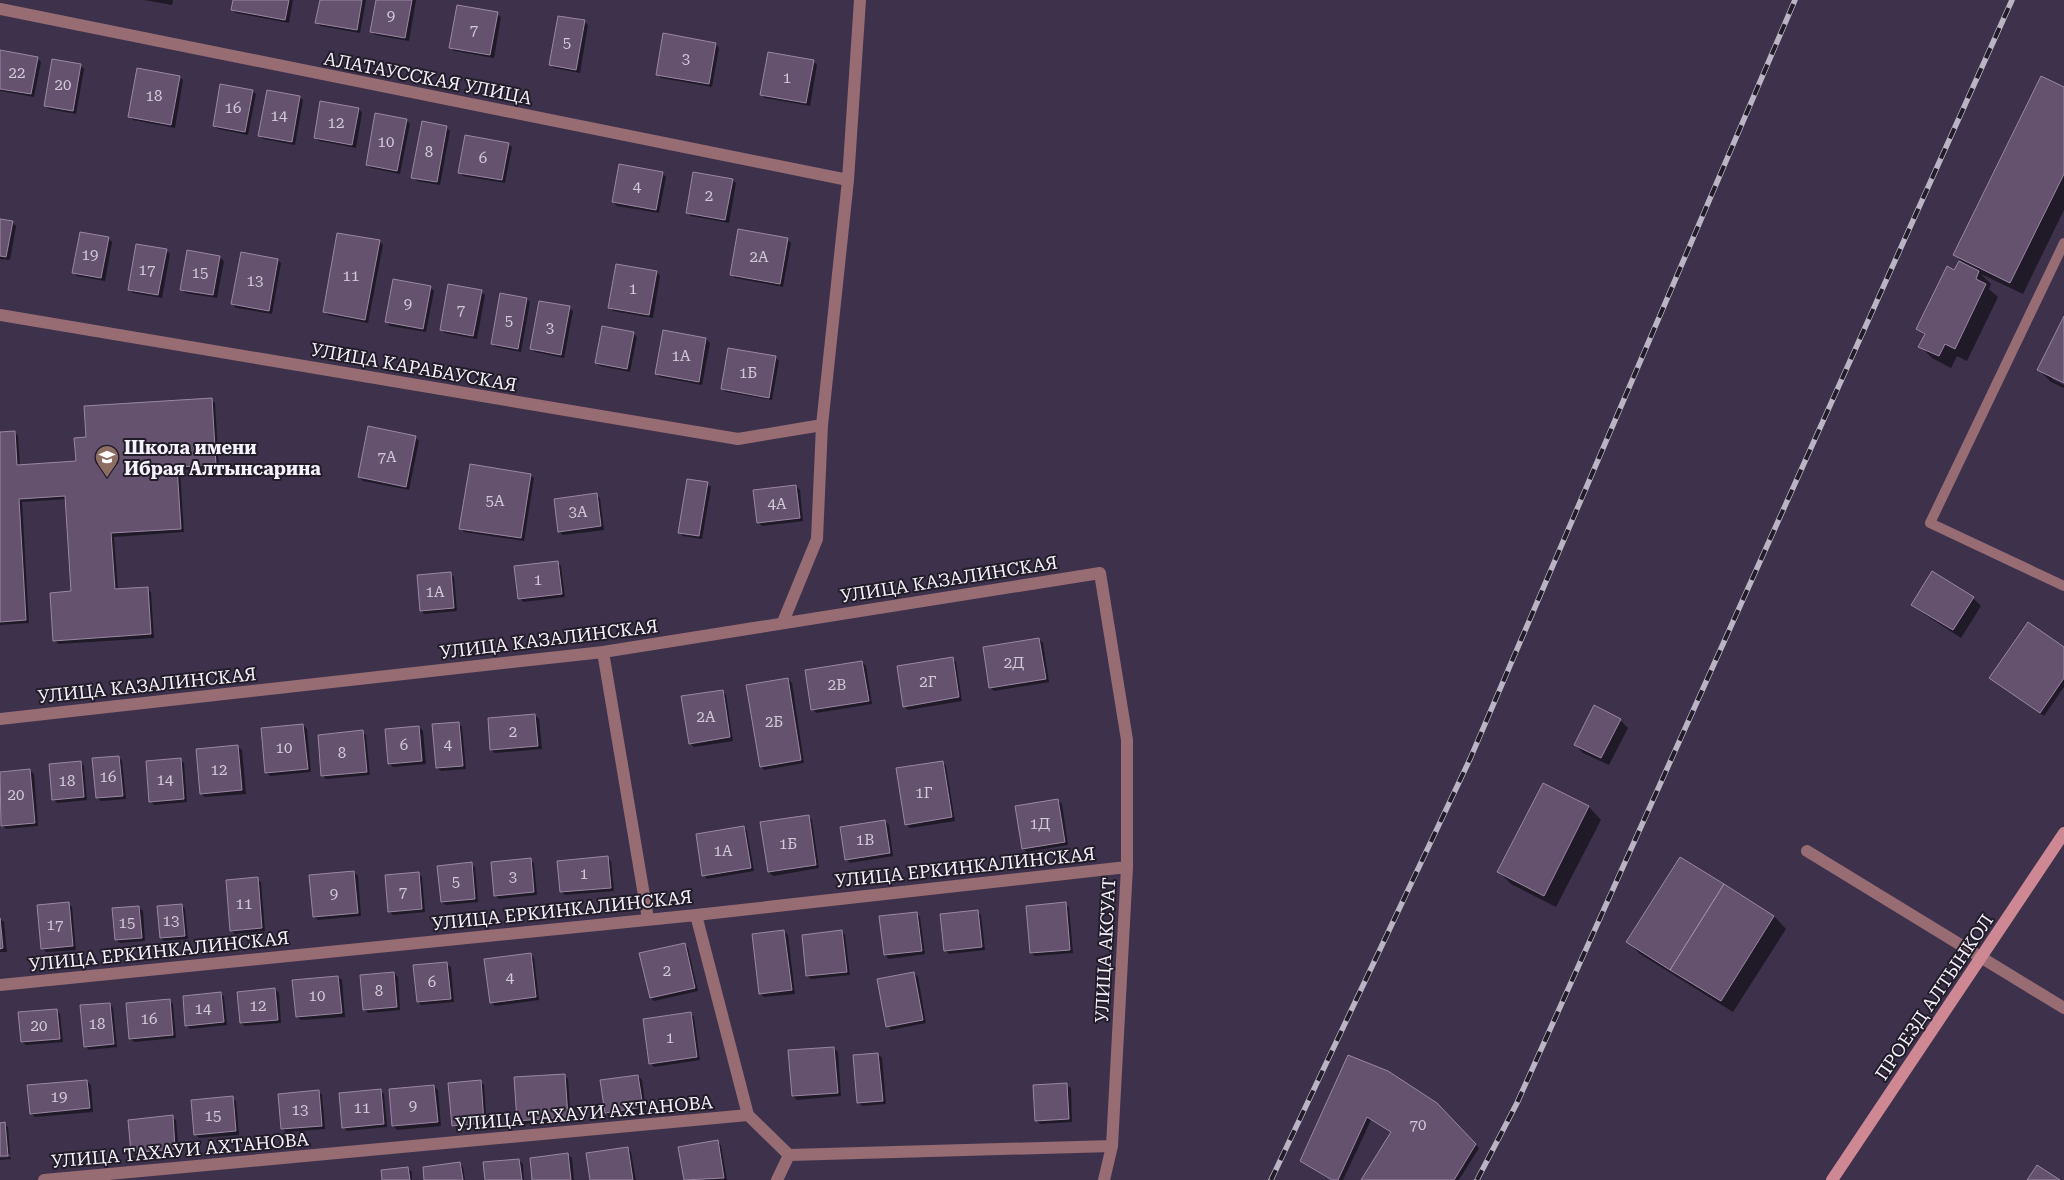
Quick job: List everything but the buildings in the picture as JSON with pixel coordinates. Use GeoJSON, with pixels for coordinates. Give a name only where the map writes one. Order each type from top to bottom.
{"type":"FeatureCollection","features":[{"type":"Feature","properties":{"kind":"main road","name":"ПРОЕЗД АЛТЫНКОЛ"},"geometry":{"type":"LineString","coordinates":[[1832,1180],[2064,833]]}},
{"type":"Feature","properties":{"kind":"street"},"geometry":{"type":"LineString","coordinates":[[783,622],[817,539],[822,425],[848,180],[860,0]]}},
{"type":"Feature","properties":{"kind":"street","name":"АЛАТАУССКАЯ УЛИЦА"},"geometry":{"type":"LineString","coordinates":[[0,9],[848,180]]}},
{"type":"Feature","properties":{"kind":"street","name":"УЛИЦА КАРАБАУСКАЯ"},"geometry":{"type":"LineString","coordinates":[[0,315],[738,439],[822,425]]}},
{"type":"Feature","properties":{"kind":"street","name":"УЛИЦА КАЗАЛИНСКАЯ"},"geometry":{"type":"LineString","coordinates":[[0,718],[603,652],[1100,573]]}},
{"type":"Feature","properties":{"kind":"street","name":"УЛИЦА АКСУАТ"},"geometry":{"type":"LineString","coordinates":[[1100,573],[1127,740],[1127,866],[1112,1146],[1104,1180]]}},
{"type":"Feature","properties":{"kind":"street"},"geometry":{"type":"LineString","coordinates":[[603,652],[648,919]]}},
{"type":"Feature","properties":{"kind":"street"},"geometry":{"type":"LineString","coordinates":[[1807,850],[2064,1008]]}},
{"type":"Feature","properties":{"kind":"street","name":"УЛИЦА ЕРКИНКАЛИНСКАЯ"},"geometry":{"type":"LineString","coordinates":[[0,985],[696,915],[1127,866]]}},
{"type":"Feature","properties":{"kind":"street"},"geometry":{"type":"LineString","coordinates":[[696,915],[748,1115],[789,1155],[1112,1146]]}},
{"type":"Feature","properties":{"kind":"street","name":"УЛИЦА ТАХАУИ АХТАНОВА"},"geometry":{"type":"LineString","coordinates":[[44,1180],[748,1115]]}},
{"type":"Feature","properties":{"kind":"street"},"geometry":{"type":"LineString","coordinates":[[777,1180],[789,1155]]}},
{"type":"Feature","properties":{"kind":"lane"},"geometry":{"type":"LineString","coordinates":[[2064,243],[1930,524],[2064,586]]}},
{"type":"Feature","properties":{"kind":"railway"},"geometry":{"type":"LineString","coordinates":[[1271,1180],[1470,759],[1795,0]]}},
{"type":"Feature","properties":{"kind":"railway"},"geometry":{"type":"LineString","coordinates":[[1477,1180],[1517,1103],[2012,0]]}},
{"type":"Feature","properties":{"kind":"place","name":"Школа имени Ибрая Алтынсарина"},"geometry":{"type":"Point","coordinates":[107,478]}}]}
